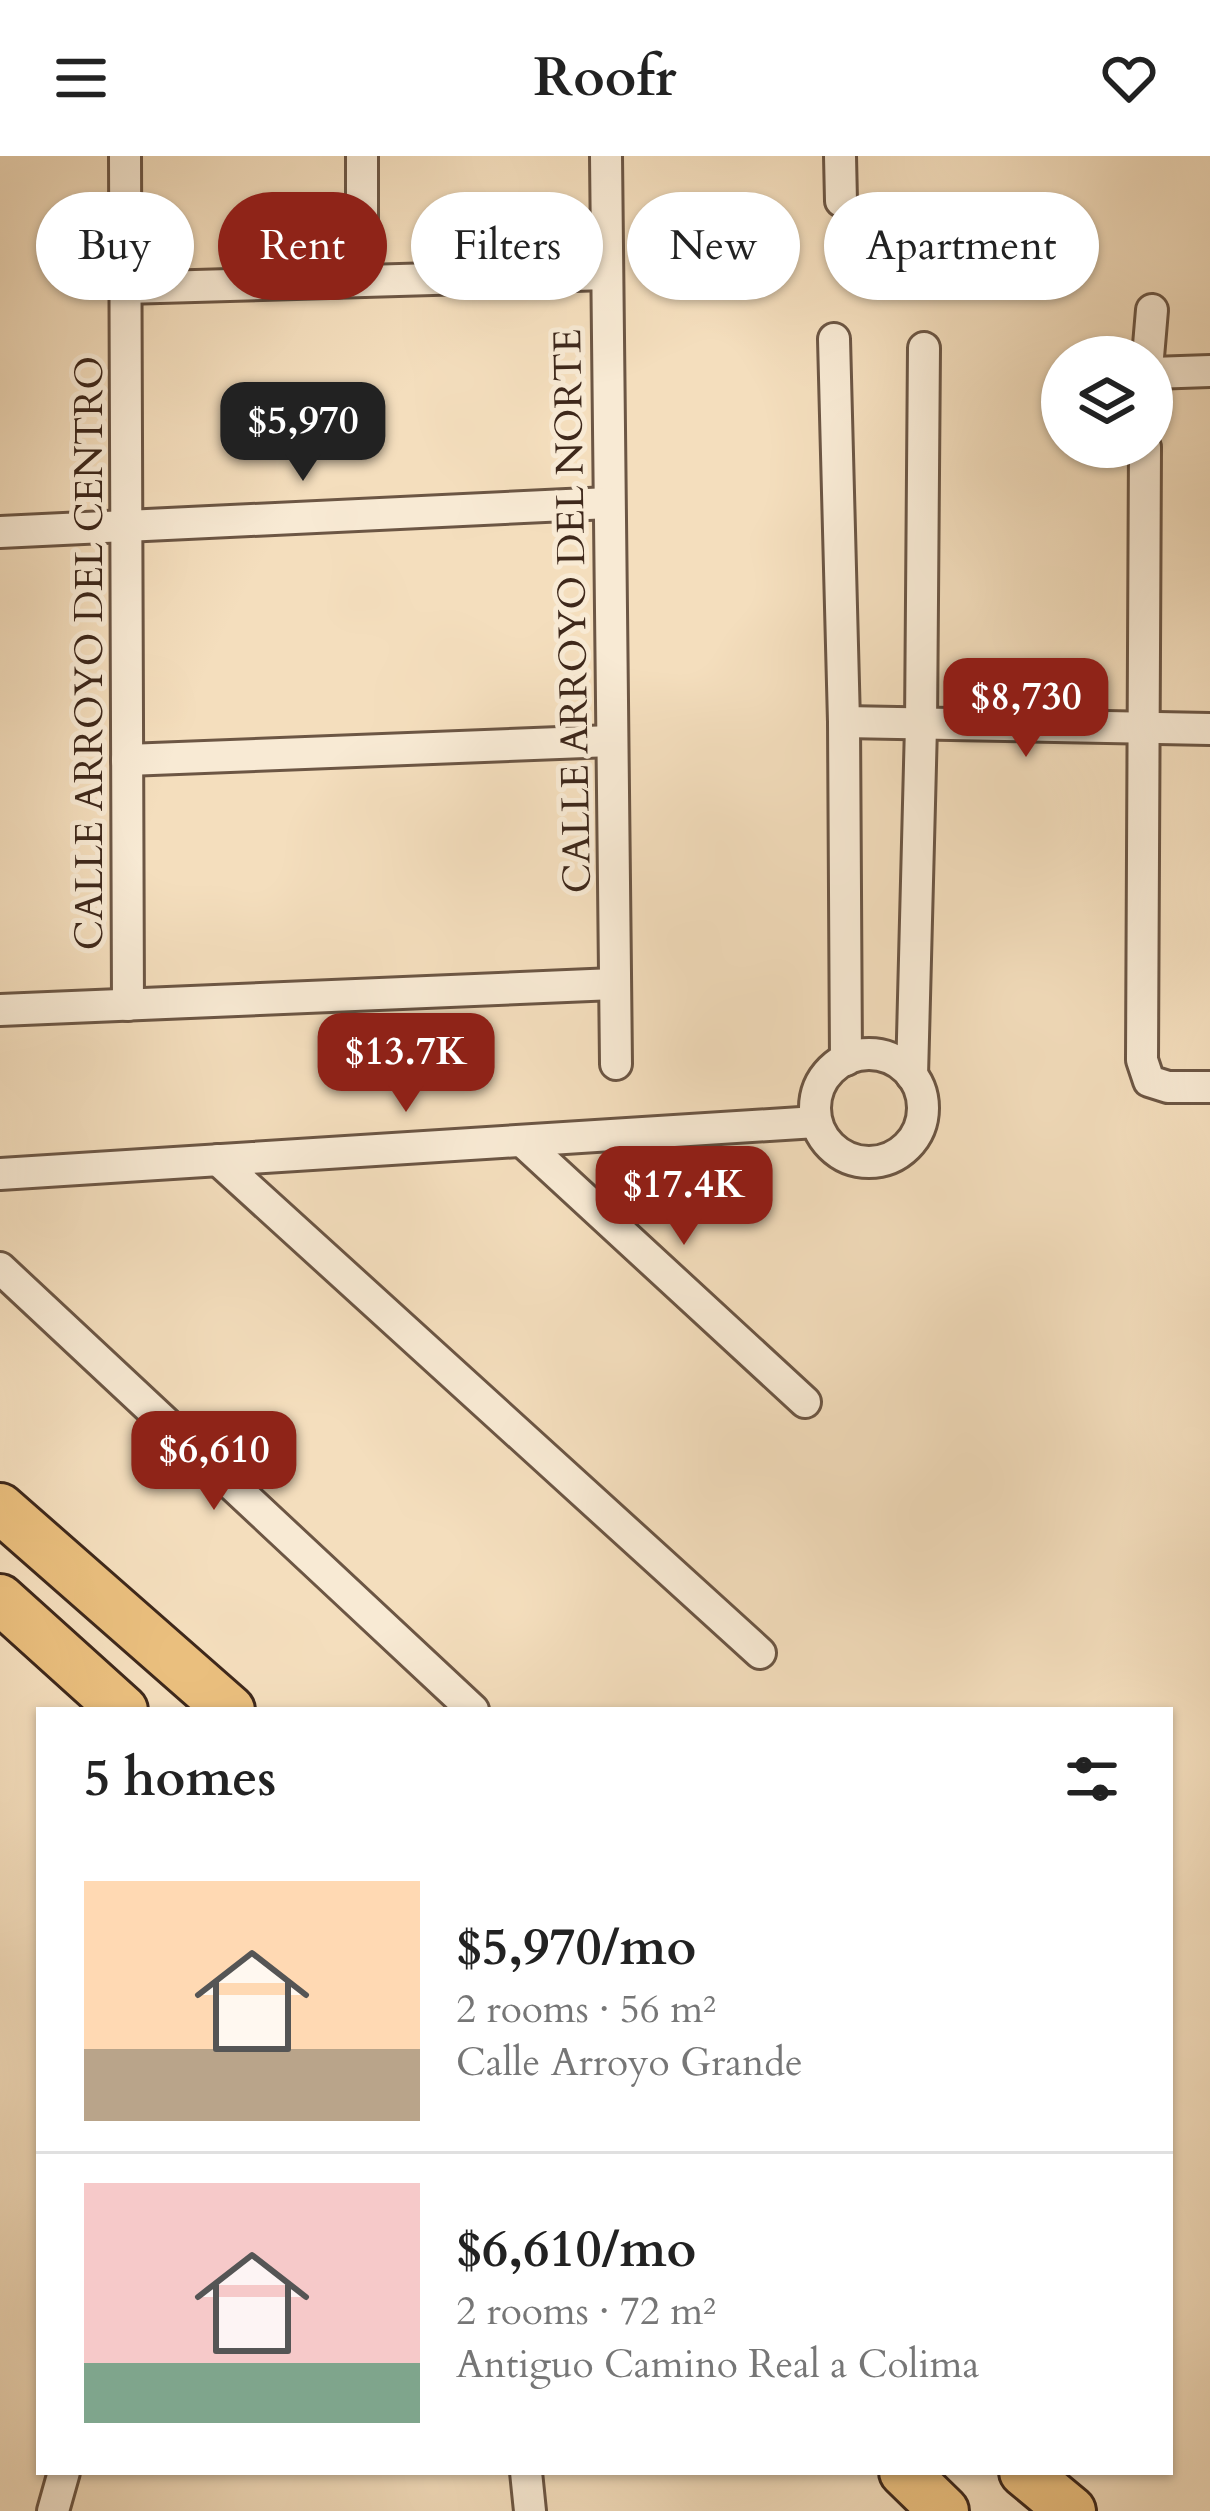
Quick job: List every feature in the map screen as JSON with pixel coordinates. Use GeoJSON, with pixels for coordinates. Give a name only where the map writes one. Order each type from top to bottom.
{"type":"FeatureCollection","features":[{"type":"Feature","properties":{"kind":"main road"},"geometry":{"type":"LineString","coordinates":[[0,1508],[227,1707]]}},
{"type":"Feature","properties":{"kind":"main road"},"geometry":{"type":"LineString","coordinates":[[0,1599],[120,1707]]}},
{"type":"Feature","properties":{"kind":"main road"},"geometry":{"type":"LineString","coordinates":[[907,2475],[944,2511]]}},
{"type":"Feature","properties":{"kind":"main road"},"geometry":{"type":"LineString","coordinates":[[1028,2475],[1071,2511]]}},
{"type":"Feature","properties":{"kind":"street","name":"CALLE ARROYO DEL CENTRO"},"geometry":{"type":"LineString","coordinates":[[125,156],[125,192]]}},
{"type":"Feature","properties":{"kind":"street"},"geometry":{"type":"LineString","coordinates":[[362,156],[362,192]]}},
{"type":"Feature","properties":{"kind":"street","name":"CALLE ARROYO DEL NORTE"},"geometry":{"type":"LineString","coordinates":[[606,156],[616,1064]]}},
{"type":"Feature","properties":{"kind":"street"},"geometry":{"type":"LineString","coordinates":[[840,156],[841,192]]}},
{"type":"Feature","properties":{"kind":"street"},"geometry":{"type":"LineString","coordinates":[[387,280],[607,274]]}},
{"type":"Feature","properties":{"kind":"street","name":"CALLE ARROYO DEL CENTRO"},"geometry":{"type":"LineString","coordinates":[[125,300],[128,1005]]}},
{"type":"Feature","properties":{"kind":"street"},"geometry":{"type":"LineString","coordinates":[[1150,336],[1152,310]]}},
{"type":"Feature","properties":{"kind":"street"},"geometry":{"type":"LineString","coordinates":[[834,339],[844,722],[846,1060]]}},
{"type":"Feature","properties":{"kind":"street"},"geometry":{"type":"LineString","coordinates":[[912,1076],[882,1056],[857,1055],[835,1066],[816,1097],[816,1122],[828,1144],[849,1159],[874,1162],[898,1154],[915,1136],[922,1112],[912,1076],[922,726],[924,348]]}},
{"type":"Feature","properties":{"kind":"street"},"geometry":{"type":"LineString","coordinates":[[1173,372],[1210,371]]}},
{"type":"Feature","properties":{"kind":"street"},"geometry":{"type":"LineString","coordinates":[[1145,468],[1142,1060],[1149,1082],[1210,1087]]}},
{"type":"Feature","properties":{"kind":"street"},"geometry":{"type":"LineString","coordinates":[[0,532],[609,503]]}},
{"type":"Feature","properties":{"kind":"street"},"geometry":{"type":"LineString","coordinates":[[844,722],[1210,728]]}},
{"type":"Feature","properties":{"kind":"street"},"geometry":{"type":"LineString","coordinates":[[127,760],[611,741]]}},
{"type":"Feature","properties":{"kind":"street"},"geometry":{"type":"LineString","coordinates":[[0,1010],[614,984]]}},
{"type":"Feature","properties":{"kind":"street"},"geometry":{"type":"LineString","coordinates":[[0,1174],[816,1122]]}},
{"type":"Feature","properties":{"kind":"street"},"geometry":{"type":"LineString","coordinates":[[522,1141],[805,1402]]}},
{"type":"Feature","properties":{"kind":"street"},"geometry":{"type":"LineString","coordinates":[[218,1160],[760,1652]]}},
{"type":"Feature","properties":{"kind":"street"},"geometry":{"type":"LineString","coordinates":[[0,1268],[470,1707]]}},
{"type":"Feature","properties":{"kind":"street"},"geometry":{"type":"LineString","coordinates":[[53,2511],[65,2475]]}},
{"type":"Feature","properties":{"kind":"street"},"geometry":{"type":"LineString","coordinates":[[526,2475],[530,2511]]}}]}
